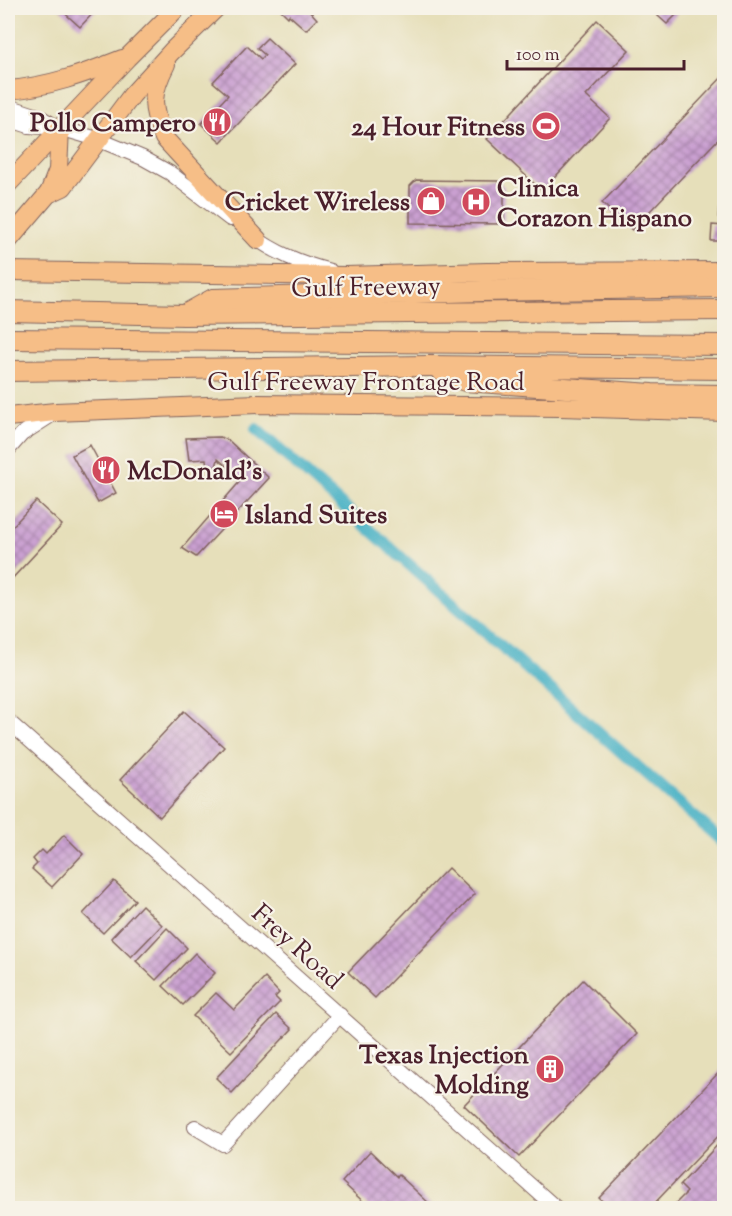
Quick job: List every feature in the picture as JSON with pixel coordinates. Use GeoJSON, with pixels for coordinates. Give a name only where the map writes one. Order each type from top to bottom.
{"type":"FeatureCollection","features":[{"type":"Feature","properties":{"kind":"highway"},"geometry":{"type":"LineString","coordinates":[[184,315],[213,299],[494,291],[724,288]]}},
{"type":"Feature","properties":{"kind":"highway","name":"Gulf Freeway"},"geometry":{"type":"LineString","coordinates":[[15,311],[184,315],[724,310]]}},
{"type":"Feature","properties":{"kind":"highway"},"geometry":{"type":"LineString","coordinates":[[8,339],[724,345]]}},
{"type":"Feature","properties":{"kind":"highway"},"geometry":{"type":"LineString","coordinates":[[429,366],[465,381],[652,394],[724,395]]}},
{"type":"Feature","properties":{"kind":"highway"},"geometry":{"type":"LineString","coordinates":[[8,371],[429,366],[724,369]]}},
{"type":"Feature","properties":{"kind":"main road"},"geometry":{"type":"LineString","coordinates":[[8,184],[127,57],[177,8]]}},
{"type":"Feature","properties":{"kind":"main road"},"geometry":{"type":"LineString","coordinates":[[48,194],[63,186],[132,95],[216,8]]}},
{"type":"Feature","properties":{"kind":"main road"},"geometry":{"type":"LineString","coordinates":[[172,51],[157,82],[153,102],[155,118],[164,138],[258,240]]}},
{"type":"Feature","properties":{"kind":"main road"},"geometry":{"type":"LineString","coordinates":[[8,90],[37,87],[73,78],[127,57]]}},
{"type":"Feature","properties":{"kind":"main road"},"geometry":{"type":"LineString","coordinates":[[8,241],[48,194],[58,170],[60,128]]}},
{"type":"Feature","properties":{"kind":"main road"},"geometry":{"type":"LineString","coordinates":[[8,283],[31,271]]}},
{"type":"Feature","properties":{"kind":"main road"},"geometry":{"type":"LineString","coordinates":[[8,272],[346,276],[487,272],[724,271]]}},
{"type":"Feature","properties":{"kind":"main road","name":"Gulf Freeway Frontage Road"},"geometry":{"type":"LineString","coordinates":[[8,417],[55,412],[257,404],[560,407],[724,412]]}},
{"type":"Feature","properties":{"kind":"street"},"geometry":{"type":"LineString","coordinates":[[8,106],[38,116],[60,128],[97,139],[143,158],[170,173],[277,253],[299,263],[346,276]]}},
{"type":"Feature","properties":{"kind":"street"},"geometry":{"type":"LineString","coordinates":[[8,119],[29,126],[60,128]]}},
{"type":"Feature","properties":{"kind":"street"},"geometry":{"type":"LineString","coordinates":[[8,450],[22,434],[55,412]]}},
{"type":"Feature","properties":{"kind":"street","name":"Frey Road"},"geometry":{"type":"LineString","coordinates":[[8,721],[556,1209]]}},
{"type":"Feature","properties":{"kind":"street"},"geometry":{"type":"LineString","coordinates":[[195,1127],[223,1144],[340,1015]]}},
{"type":"Feature","properties":{"kind":"building"},"geometry":{"type":"Polygon","coordinates":[[[59,8],[98,8],[80,27],[59,8]]]}},
{"type":"Feature","properties":{"kind":"building"},"geometry":{"type":"Polygon","coordinates":[[[281,8],[307,8],[317,19],[306,30],[289,15],[288,17],[281,8]]]}},
{"type":"Feature","properties":{"kind":"building"},"geometry":{"type":"Polygon","coordinates":[[[649,8],[683,8],[667,24],[649,8]]]}},
{"type":"Feature","properties":{"kind":"building"},"geometry":{"type":"Polygon","coordinates":[[[597,20],[629,50],[586,96],[610,118],[542,191],[487,139],[597,20]]]}},
{"type":"Feature","properties":{"kind":"building"},"geometry":{"type":"Polygon","coordinates":[[[267,38],[295,64],[221,142],[201,124],[228,95],[213,82],[247,46],[261,59],[265,55],[257,48],[267,38]]]}},
{"type":"Feature","properties":{"kind":"building"},"geometry":{"type":"Polygon","coordinates":[[[724,75],[724,133],[632,230],[602,203],[724,75]]]}},
{"type":"Feature","properties":{"kind":"building"},"geometry":{"type":"Polygon","coordinates":[[[416,180],[498,181],[504,187],[504,224],[410,223],[410,186],[416,180]]]}},
{"type":"Feature","properties":{"kind":"building"},"geometry":{"type":"Polygon","coordinates":[[[719,205],[724,205],[724,217],[718,217],[719,205]]]}},
{"type":"Feature","properties":{"kind":"building"},"geometry":{"type":"Polygon","coordinates":[[[712,225],[724,226],[724,241],[711,241],[712,225]]]}},
{"type":"Feature","properties":{"kind":"building","name":"Island Suites"},"geometry":{"type":"Polygon","coordinates":[[[220,437],[228,440],[269,478],[196,557],[182,548],[242,479],[218,459],[216,467],[207,467],[206,459],[189,460],[186,438],[220,437]]]}},
{"type":"Feature","properties":{"kind":"building"},"geometry":{"type":"Polygon","coordinates":[[[90,445],[116,493],[98,503],[72,455],[90,445]]]}},
{"type":"Feature","properties":{"kind":"building"},"geometry":{"type":"Polygon","coordinates":[[[36,501],[62,525],[8,583],[8,531],[36,501]]]}},
{"type":"Feature","properties":{"kind":"building"},"geometry":{"type":"Polygon","coordinates":[[[184,711],[224,747],[160,817],[120,780],[184,711]]]}},
{"type":"Feature","properties":{"kind":"building"},"geometry":{"type":"Polygon","coordinates":[[[64,835],[83,854],[52,887],[32,869],[37,864],[33,859],[42,850],[46,854],[64,835]]]}},
{"type":"Feature","properties":{"kind":"building"},"geometry":{"type":"Polygon","coordinates":[[[448,868],[475,894],[375,998],[348,972],[448,868]]]}},
{"type":"Feature","properties":{"kind":"building"},"geometry":{"type":"Polygon","coordinates":[[[114,881],[135,900],[103,933],[83,914],[114,881]]]}},
{"type":"Feature","properties":{"kind":"building"},"geometry":{"type":"Polygon","coordinates":[[[142,905],[162,925],[131,957],[111,938],[142,905]]]}},
{"type":"Feature","properties":{"kind":"building"},"geometry":{"type":"Polygon","coordinates":[[[167,928],[187,948],[156,980],[136,961],[167,928]]]}},
{"type":"Feature","properties":{"kind":"building"},"geometry":{"type":"Polygon","coordinates":[[[195,953],[215,973],[183,1005],[163,986],[195,953]]]}},
{"type":"Feature","properties":{"kind":"building"},"geometry":{"type":"Polygon","coordinates":[[[265,978],[279,993],[275,997],[280,1002],[231,1052],[193,1016],[216,993],[234,1010],[265,978]]]}},
{"type":"Feature","properties":{"kind":"building","name":"Texas Injection Molding"},"geometry":{"type":"Polygon","coordinates":[[[583,980],[637,1034],[519,1157],[464,1105],[583,980]]]}},
{"type":"Feature","properties":{"kind":"building"},"geometry":{"type":"Polygon","coordinates":[[[276,1014],[292,1029],[232,1093],[216,1078],[276,1014]]]}},
{"type":"Feature","properties":{"kind":"building"},"geometry":{"type":"Polygon","coordinates":[[[724,1067],[724,1130],[650,1208],[610,1208],[599,1198],[724,1067]]]}},
{"type":"Feature","properties":{"kind":"building"},"geometry":{"type":"Polygon","coordinates":[[[724,1138],[724,1192],[719,1198],[724,1203],[724,1208],[671,1208],[687,1192],[680,1185],[724,1138]]]}},
{"type":"Feature","properties":{"kind":"building"},"geometry":{"type":"Polygon","coordinates":[[[370,1151],[432,1206],[430,1208],[370,1208],[342,1182],[370,1151]]]}},
{"type":"Feature","properties":{"kind":"waterway"},"geometry":{"type":"LineString","coordinates":[[256,429],[724,843]]}},
{"type":"Feature","properties":{"kind":"place","name":"Pollo Campero"},"geometry":{"type":"Point","coordinates":[217,122]}},
{"type":"Feature","properties":{"kind":"place","name":"24 Hour Fitness"},"geometry":{"type":"Point","coordinates":[546,126]}},
{"type":"Feature","properties":{"kind":"place","name":"Cricket Wireless"},"geometry":{"type":"Point","coordinates":[431,201]}},
{"type":"Feature","properties":{"kind":"place","name":"Clinica Corazon Hispano"},"geometry":{"type":"Point","coordinates":[476,202]}},
{"type":"Feature","properties":{"kind":"place","name":"McDonald's"},"geometry":{"type":"Point","coordinates":[106,470]}},
{"type":"Feature","properties":{"kind":"place","name":"Island Suites"},"geometry":{"type":"Point","coordinates":[224,514]}},
{"type":"Feature","properties":{"kind":"place","name":"Texas Injection Molding"},"geometry":{"type":"Point","coordinates":[550,1069]}}]}
